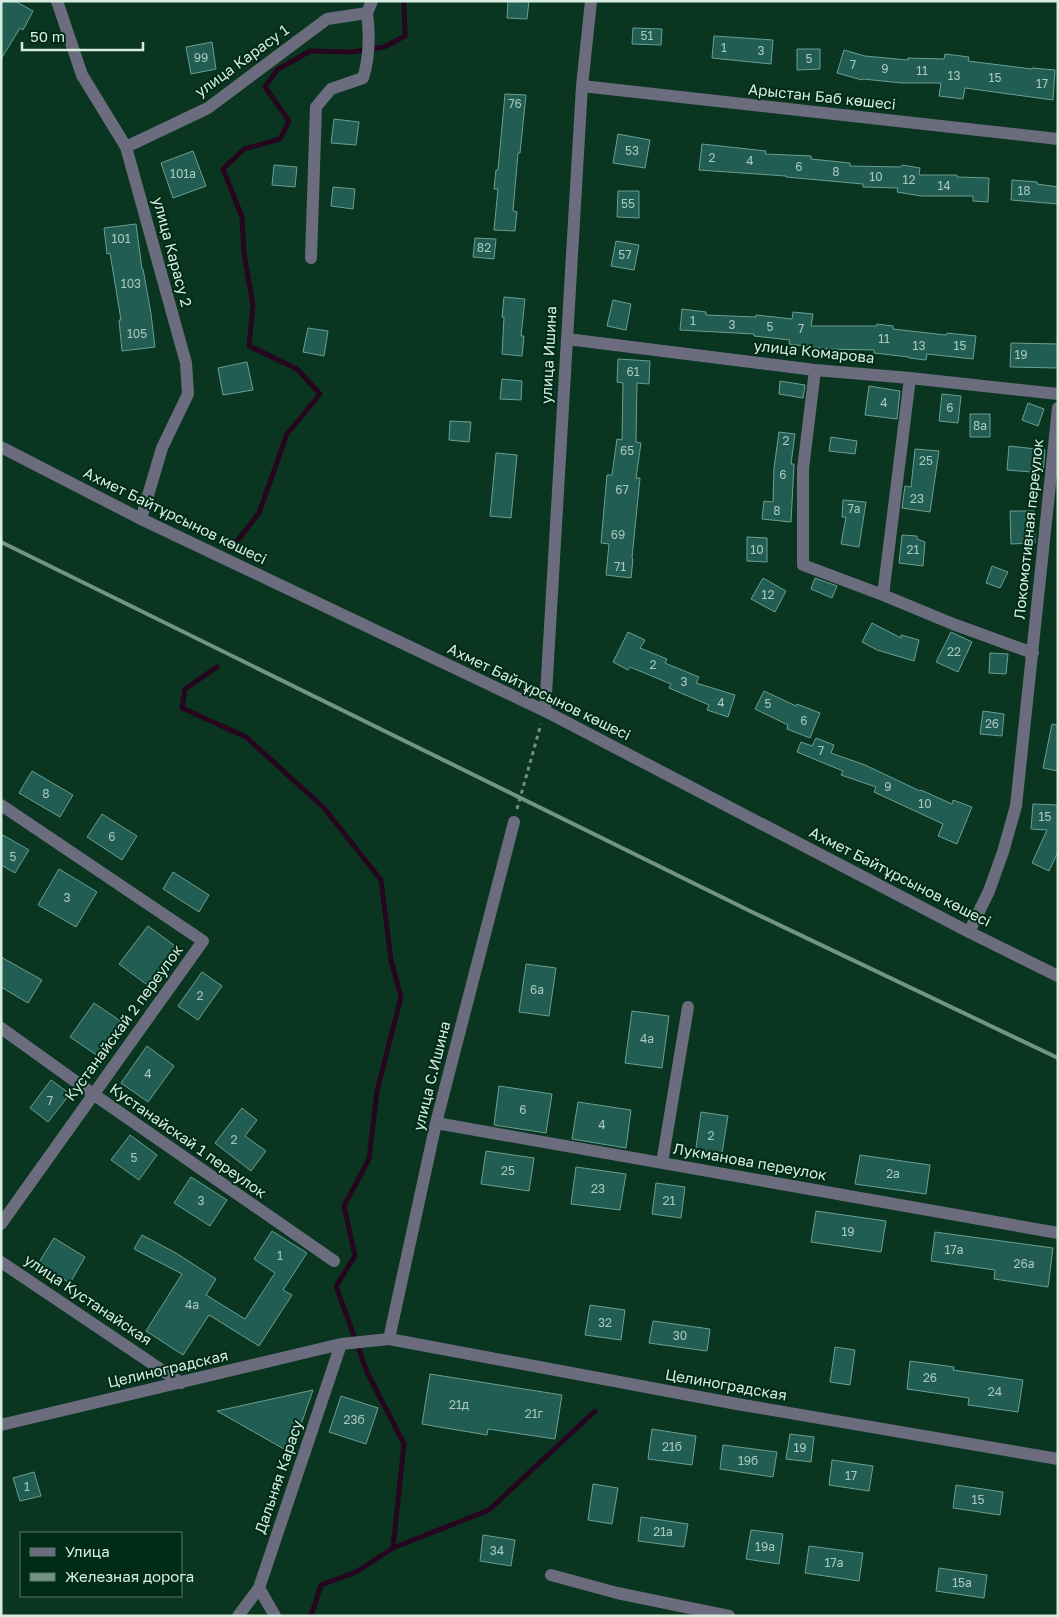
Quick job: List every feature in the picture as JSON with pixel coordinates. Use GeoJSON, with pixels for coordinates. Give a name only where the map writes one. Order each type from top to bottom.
{"type":"FeatureCollection","features":[{"type":"Feature","properties":{"kind":"street","name":"улица Карасу 2"},"geometry":{"type":"LineString","coordinates":[[57,1],[82,75],[126,147],[186,363],[188,394],[162,448],[141,519]]}},
{"type":"Feature","properties":{"kind":"street","name":"улица Ишина"},"geometry":{"type":"LineString","coordinates":[[545,711],[582,86],[591,1]]}},
{"type":"Feature","properties":{"kind":"street","name":"улица Карасу 1"},"geometry":{"type":"LineString","coordinates":[[126,147],[208,108],[326,19],[370,7]]}},
{"type":"Feature","properties":{"kind":"street"},"geometry":{"type":"LineString","coordinates":[[311,258],[316,107],[331,89],[363,78],[368,63],[370,7]]}},
{"type":"Feature","properties":{"kind":"street","name":"Арыстан Баб көшесі"},"geometry":{"type":"LineString","coordinates":[[582,86],[1058,140]]}},
{"type":"Feature","properties":{"kind":"street","name":"улица Комарова"},"geometry":{"type":"LineString","coordinates":[[567,339],[815,370],[1058,394]]}},
{"type":"Feature","properties":{"kind":"street"},"geometry":{"type":"LineString","coordinates":[[815,370],[802,470],[803,565],[953,624],[1033,653]]}},
{"type":"Feature","properties":{"kind":"street"},"geometry":{"type":"LineString","coordinates":[[883,595],[910,378]]}},
{"type":"Feature","properties":{"kind":"street","name":"Локомотивная переулок"},"geometry":{"type":"LineString","coordinates":[[969,932],[989,892],[1016,806],[1058,408]]}},
{"type":"Feature","properties":{"kind":"street","name":"Ахмет Байтұрсынов көшесі"},"geometry":{"type":"LineString","coordinates":[[1,447],[141,519],[545,711],[969,932],[1058,976]]}},
{"type":"Feature","properties":{"kind":"street","name":"Кустанайскай 2 переулок"},"geometry":{"type":"LineString","coordinates":[[1,805],[203,942],[1,1224]]}},
{"type":"Feature","properties":{"kind":"street","name":"улица С.Ишина"},"geometry":{"type":"LineString","coordinates":[[390,1339],[436,1123],[514,822]]}},
{"type":"Feature","properties":{"kind":"street"},"geometry":{"type":"LineString","coordinates":[[662,1163],[688,1007]]}},
{"type":"Feature","properties":{"kind":"street","name":"Кустанайскай 1 переулок"},"geometry":{"type":"LineString","coordinates":[[1,1028],[334,1261]]}},
{"type":"Feature","properties":{"kind":"street","name":"Лукманова переулок"},"geometry":{"type":"LineString","coordinates":[[436,1123],[1058,1233]]}},
{"type":"Feature","properties":{"kind":"street","name":"улица Кустанайская"},"geometry":{"type":"LineString","coordinates":[[1,1262],[181,1382]]}},
{"type":"Feature","properties":{"kind":"street","name":"Целиноградская"},"geometry":{"type":"LineString","coordinates":[[1,1425],[341,1344],[390,1339],[737,1404],[1058,1458]]}},
{"type":"Feature","properties":{"kind":"street","name":"Дальняя Карасу"},"geometry":{"type":"LineString","coordinates":[[238,1616],[259,1588],[341,1344]]}},
{"type":"Feature","properties":{"kind":"street"},"geometry":{"type":"LineString","coordinates":[[551,1575],[617,1593],[730,1616]]}},
{"type":"Feature","properties":{"kind":"street"},"geometry":{"type":"LineString","coordinates":[[259,1588],[275,1616]]}},
{"type":"Feature","properties":{"kind":"path"},"geometry":{"type":"LineString","coordinates":[[514,822],[545,711]]}},
{"type":"Feature","properties":{"kind":"building"},"geometry":{"type":"Polygon","coordinates":[[[1,1],[15,1],[33,11],[23,30],[20,28],[1,59],[1,1]]]}},
{"type":"Feature","properties":{"kind":"building"},"geometry":{"type":"Polygon","coordinates":[[[508,1],[529,1],[527,19],[507,18],[508,1]]]}},
{"type":"Feature","properties":{"kind":"building"},"geometry":{"type":"Polygon","coordinates":[[[633,28],[662,29],[661,45],[632,44],[633,28]]]}},
{"type":"Feature","properties":{"kind":"building"},"geometry":{"type":"Polygon","coordinates":[[[714,36],[773,40],[771,64],[712,58],[714,36]]]}},
{"type":"Feature","properties":{"kind":"building"},"geometry":{"type":"Polygon","coordinates":[[[212,42],[216,69],[191,74],[186,47],[212,42]]]}},
{"type":"Feature","properties":{"kind":"building"},"geometry":{"type":"Polygon","coordinates":[[[797,49],[820,49],[820,69],[797,70],[797,49]]]}},
{"type":"Feature","properties":{"kind":"building"},"geometry":{"type":"Polygon","coordinates":[[[844,50],[865,56],[908,60],[908,58],[944,59],[945,54],[969,57],[968,61],[1055,70],[1053,100],[965,88],[963,99],[939,96],[941,83],[862,80],[837,73],[844,50]]]}},
{"type":"Feature","properties":{"kind":"building"},"geometry":{"type":"Polygon","coordinates":[[[505,94],[526,95],[513,211],[517,212],[515,231],[494,230],[498,189],[494,189],[496,170],[498,170],[505,94]]]}},
{"type":"Feature","properties":{"kind":"building"},"geometry":{"type":"Polygon","coordinates":[[[334,119],[359,122],[356,145],[331,143],[334,119]]]}},
{"type":"Feature","properties":{"kind":"building"},"geometry":{"type":"Polygon","coordinates":[[[618,134],[650,140],[645,168],[613,163],[618,134]]]}},
{"type":"Feature","properties":{"kind":"building"},"geometry":{"type":"Polygon","coordinates":[[[702,144],[766,151],[765,154],[811,156],[811,159],[850,163],[850,166],[901,167],[902,165],[920,168],[919,175],[957,175],[957,177],[989,178],[988,202],[973,201],[973,196],[921,196],[897,192],[898,188],[863,187],[863,184],[786,176],[699,170],[702,144]]]}},
{"type":"Feature","properties":{"kind":"building"},"geometry":{"type":"Polygon","coordinates":[[[193,151],[206,186],[173,198],[161,163],[193,151]]]}},
{"type":"Feature","properties":{"kind":"building"},"geometry":{"type":"Polygon","coordinates":[[[274,165],[297,167],[295,187],[272,185],[274,165]]]}},
{"type":"Feature","properties":{"kind":"building"},"geometry":{"type":"Polygon","coordinates":[[[1012,180],[1037,182],[1037,184],[1058,187],[1058,204],[1011,200],[1012,180]]]}},
{"type":"Feature","properties":{"kind":"building"},"geometry":{"type":"Polygon","coordinates":[[[333,187],[355,189],[353,209],[331,206],[333,187]]]}},
{"type":"Feature","properties":{"kind":"building"},"geometry":{"type":"Polygon","coordinates":[[[618,191],[639,191],[639,218],[617,217],[618,191]]]}},
{"type":"Feature","properties":{"kind":"building"},"geometry":{"type":"Polygon","coordinates":[[[136,224],[155,347],[122,351],[119,320],[121,320],[110,253],[107,254],[104,228],[136,224]]]}},
{"type":"Feature","properties":{"kind":"building"},"geometry":{"type":"Polygon","coordinates":[[[475,238],[496,239],[494,259],[473,257],[475,238]]]}},
{"type":"Feature","properties":{"kind":"building"},"geometry":{"type":"Polygon","coordinates":[[[616,241],[639,245],[634,270],[611,266],[616,241]]]}},
{"type":"Feature","properties":{"kind":"building"},"geometry":{"type":"Polygon","coordinates":[[[504,297],[525,299],[521,336],[524,336],[522,356],[502,354],[504,297]]]}},
{"type":"Feature","properties":{"kind":"building"},"geometry":{"type":"Polygon","coordinates":[[[613,300],[631,304],[626,330],[607,326],[613,300]]]}},
{"type":"Feature","properties":{"kind":"building"},"geometry":{"type":"Polygon","coordinates":[[[682,309],[706,312],[706,315],[756,317],[756,315],[792,319],[793,312],[813,314],[811,326],[877,326],[877,324],[893,326],[893,329],[946,335],[947,333],[976,336],[973,359],[927,354],[926,360],[874,353],[874,350],[827,349],[789,344],[790,340],[754,336],[754,334],[680,330],[682,309]]]}},
{"type":"Feature","properties":{"kind":"building"},"geometry":{"type":"Polygon","coordinates":[[[308,328],[328,331],[324,356],[303,352],[308,328]]]}},
{"type":"Feature","properties":{"kind":"building"},"geometry":{"type":"Polygon","coordinates":[[[1011,343],[1058,344],[1058,368],[1010,367],[1011,343]]]}},
{"type":"Feature","properties":{"kind":"building"},"geometry":{"type":"Polygon","coordinates":[[[618,359],[650,361],[649,384],[637,383],[636,442],[641,443],[636,478],[640,478],[631,578],[606,575],[609,544],[601,543],[607,475],[612,475],[617,439],[622,440],[623,383],[617,382],[618,359]]]}},
{"type":"Feature","properties":{"kind":"building"},"geometry":{"type":"Polygon","coordinates":[[[247,362],[253,390],[223,395],[218,368],[247,362]]]}},
{"type":"Feature","properties":{"kind":"building"},"geometry":{"type":"Polygon","coordinates":[[[502,379],[522,381],[521,400],[500,399],[502,379]]]}},
{"type":"Feature","properties":{"kind":"building"},"geometry":{"type":"Polygon","coordinates":[[[780,381],[805,385],[803,398],[779,394],[780,381]]]}},
{"type":"Feature","properties":{"kind":"building"},"geometry":{"type":"Polygon","coordinates":[[[869,386],[900,391],[897,419],[865,415],[869,386]]]}},
{"type":"Feature","properties":{"kind":"building"},"geometry":{"type":"Polygon","coordinates":[[[942,394],[961,396],[958,423],[939,421],[942,394]]]}},
{"type":"Feature","properties":{"kind":"building"},"geometry":{"type":"Polygon","coordinates":[[[1028,403],[1044,409],[1038,426],[1022,420],[1028,403]]]}},
{"type":"Feature","properties":{"kind":"building"},"geometry":{"type":"Polygon","coordinates":[[[970,414],[990,414],[990,437],[970,437],[970,414]]]}},
{"type":"Feature","properties":{"kind":"building"},"geometry":{"type":"Polygon","coordinates":[[[450,421],[471,422],[469,442],[449,440],[450,421]]]}},
{"type":"Feature","properties":{"kind":"building"},"geometry":{"type":"Polygon","coordinates":[[[779,432],[795,434],[791,464],[794,464],[791,522],[762,519],[764,501],[773,502],[774,468],[779,432]]]}},
{"type":"Feature","properties":{"kind":"building"},"geometry":{"type":"Polygon","coordinates":[[[831,437],[857,441],[855,454],[829,451],[831,437]]]}},
{"type":"Feature","properties":{"kind":"building"},"geometry":{"type":"Polygon","coordinates":[[[1009,446],[1045,450],[1043,473],[1007,470],[1009,446]]]}},
{"type":"Feature","properties":{"kind":"building"},"geometry":{"type":"Polygon","coordinates":[[[915,449],[939,451],[930,512],[902,508],[905,486],[911,487],[915,449]]]}},
{"type":"Feature","properties":{"kind":"building"},"geometry":{"type":"Polygon","coordinates":[[[496,453],[517,455],[511,518],[490,516],[496,453]]]}},
{"type":"Feature","properties":{"kind":"building"},"geometry":{"type":"Polygon","coordinates":[[[843,500],[866,502],[859,547],[841,544],[846,517],[842,517],[843,500]]]}},
{"type":"Feature","properties":{"kind":"building"},"geometry":{"type":"Polygon","coordinates":[[[1010,511],[1034,511],[1035,543],[1011,544],[1010,511]]]}},
{"type":"Feature","properties":{"kind":"building"},"geometry":{"type":"Polygon","coordinates":[[[902,535],[917,536],[917,539],[925,542],[923,566],[899,563],[902,535]]]}},
{"type":"Feature","properties":{"kind":"building"},"geometry":{"type":"Polygon","coordinates":[[[747,537],[767,538],[767,562],[747,561],[747,537]]]}},
{"type":"Feature","properties":{"kind":"building"},"geometry":{"type":"Polygon","coordinates":[[[992,566],[1008,572],[1000,588],[986,583],[992,566]]]}},
{"type":"Feature","properties":{"kind":"building"},"geometry":{"type":"Polygon","coordinates":[[[763,578],[786,591],[775,612],[751,599],[763,578]]]}},
{"type":"Feature","properties":{"kind":"building"},"geometry":{"type":"Polygon","coordinates":[[[815,578],[837,586],[832,598],[811,589],[815,578]]]}},
{"type":"Feature","properties":{"kind":"building"},"geometry":{"type":"Polygon","coordinates":[[[872,623],[901,638],[901,635],[919,640],[914,661],[877,650],[862,642],[872,623]]]}},
{"type":"Feature","properties":{"kind":"building"},"geometry":{"type":"Polygon","coordinates":[[[628,632],[645,640],[640,648],[667,659],[665,663],[699,677],[696,683],[735,695],[728,717],[707,710],[709,705],[669,688],[671,684],[630,667],[628,670],[613,662],[628,632]]]}},
{"type":"Feature","properties":{"kind":"building"},"geometry":{"type":"Polygon","coordinates":[[[951,632],[972,642],[958,672],[936,662],[951,632]]]}},
{"type":"Feature","properties":{"kind":"building"},"geometry":{"type":"Polygon","coordinates":[[[990,653],[1008,654],[1006,674],[989,673],[990,653]]]}},
{"type":"Feature","properties":{"kind":"building"},"geometry":{"type":"Polygon","coordinates":[[[764,691],[796,706],[797,704],[820,713],[810,738],[787,729],[788,725],[755,709],[764,691]]]}},
{"type":"Feature","properties":{"kind":"building"},"geometry":{"type":"Polygon","coordinates":[[[983,711],[1004,714],[1002,736],[980,734],[983,711]]]}},
{"type":"Feature","properties":{"kind":"building"},"geometry":{"type":"Polygon","coordinates":[[[1052,724],[1058,725],[1058,771],[1043,768],[1052,724]]]}},
{"type":"Feature","properties":{"kind":"building"},"geometry":{"type":"Polygon","coordinates":[[[816,738],[834,745],[831,753],[865,765],[952,804],[953,800],[972,807],[957,844],[938,836],[943,824],[874,792],[876,787],[841,775],[843,771],[797,752],[801,742],[812,746],[816,738]]]}},
{"type":"Feature","properties":{"kind":"building"},"geometry":{"type":"Polygon","coordinates":[[[32,771],[73,795],[60,817],[19,793],[32,771]]]}},
{"type":"Feature","properties":{"kind":"building"},"geometry":{"type":"Polygon","coordinates":[[[1033,804],[1058,805],[1058,852],[1049,871],[1032,863],[1047,830],[1031,829],[1033,804]]]}},
{"type":"Feature","properties":{"kind":"building"},"geometry":{"type":"Polygon","coordinates":[[[102,814],[137,836],[122,860],[87,837],[102,814]]]}},
{"type":"Feature","properties":{"kind":"building"},"geometry":{"type":"Polygon","coordinates":[[[1,834],[29,850],[15,873],[1,865],[1,834]]]}},
{"type":"Feature","properties":{"kind":"building"},"geometry":{"type":"Polygon","coordinates":[[[59,869],[97,892],[76,927],[38,905],[59,869]]]}},
{"type":"Feature","properties":{"kind":"building"},"geometry":{"type":"Polygon","coordinates":[[[173,872],[209,895],[199,912],[163,889],[173,872]]]}},
{"type":"Feature","properties":{"kind":"building"},"geometry":{"type":"Polygon","coordinates":[[[148,926],[182,951],[154,990],[119,964],[148,926]]]}},
{"type":"Feature","properties":{"kind":"building"},"geometry":{"type":"Polygon","coordinates":[[[1,957],[42,980],[28,1003],[1,987],[1,957]]]}},
{"type":"Feature","properties":{"kind":"building"},"geometry":{"type":"Polygon","coordinates":[[[526,964],[556,968],[549,1016],[519,1012],[526,964]]]}},
{"type":"Feature","properties":{"kind":"building"},"geometry":{"type":"Polygon","coordinates":[[[202,972],[222,986],[198,1020],[178,1006],[202,972]]]}},
{"type":"Feature","properties":{"kind":"building"},"geometry":{"type":"Polygon","coordinates":[[[94,1003],[125,1024],[101,1058],[70,1037],[94,1003]]]}},
{"type":"Feature","properties":{"kind":"building"},"geometry":{"type":"Polygon","coordinates":[[[632,1011],[669,1016],[662,1068],[625,1063],[632,1011]]]}},
{"type":"Feature","properties":{"kind":"building"},"geometry":{"type":"Polygon","coordinates":[[[147,1046],[174,1066],[148,1102],[121,1083],[147,1046]]]}},
{"type":"Feature","properties":{"kind":"building"},"geometry":{"type":"Polygon","coordinates":[[[51,1080],[70,1094],[48,1122],[30,1108],[51,1080]]]}},
{"type":"Feature","properties":{"kind":"building"},"geometry":{"type":"Polygon","coordinates":[[[499,1086],[552,1094],[546,1133],[494,1125],[499,1086]]]}},
{"type":"Feature","properties":{"kind":"building"},"geometry":{"type":"Polygon","coordinates":[[[578,1102],[631,1110],[626,1148],[572,1139],[578,1102]]]}},
{"type":"Feature","properties":{"kind":"building"},"geometry":{"type":"Polygon","coordinates":[[[242,1108],[257,1120],[245,1136],[266,1151],[251,1171],[215,1143],[242,1108]]]}},
{"type":"Feature","properties":{"kind":"building"},"geometry":{"type":"Polygon","coordinates":[[[701,1112],[728,1116],[721,1159],[695,1155],[701,1112]]]}},
{"type":"Feature","properties":{"kind":"building"},"geometry":{"type":"Polygon","coordinates":[[[130,1135],[157,1155],[139,1180],[111,1160],[130,1135]]]}},
{"type":"Feature","properties":{"kind":"building"},"geometry":{"type":"Polygon","coordinates":[[[486,1151],[534,1158],[529,1191],[481,1184],[486,1151]]]}},
{"type":"Feature","properties":{"kind":"building"},"geometry":{"type":"Polygon","coordinates":[[[860,1155],[930,1165],[926,1194],[855,1184],[860,1155]]]}},
{"type":"Feature","properties":{"kind":"building"},"geometry":{"type":"Polygon","coordinates":[[[576,1167],[626,1174],[620,1210],[571,1204],[576,1167]]]}},
{"type":"Feature","properties":{"kind":"building"},"geometry":{"type":"Polygon","coordinates":[[[191,1177],[227,1200],[210,1226],[174,1203],[191,1177]]]}},
{"type":"Feature","properties":{"kind":"building"},"geometry":{"type":"Polygon","coordinates":[[[656,1183],[685,1187],[681,1218],[652,1214],[656,1183]]]}},
{"type":"Feature","properties":{"kind":"building"},"geometry":{"type":"Polygon","coordinates":[[[816,1211],[886,1221],[881,1252],[811,1242],[816,1211]]]}},
{"type":"Feature","properties":{"kind":"building"},"geometry":{"type":"Polygon","coordinates":[[[272,1231],[307,1253],[283,1290],[292,1295],[259,1346],[209,1315],[183,1355],[146,1331],[182,1274],[134,1249],[142,1235],[176,1253],[216,1279],[206,1295],[245,1319],[275,1273],[254,1259],[272,1231]]]}},
{"type":"Feature","properties":{"kind":"building"},"geometry":{"type":"Polygon","coordinates":[[[935,1232],[1053,1248],[1048,1287],[994,1279],[995,1270],[931,1261],[935,1232]]]}},
{"type":"Feature","properties":{"kind":"building"},"geometry":{"type":"Polygon","coordinates":[[[54,1238],[85,1257],[70,1283],[38,1264],[54,1238]]]}},
{"type":"Feature","properties":{"kind":"building"},"geometry":{"type":"Polygon","coordinates":[[[590,1305],[625,1310],[621,1340],[585,1335],[590,1305]]]}},
{"type":"Feature","properties":{"kind":"building"},"geometry":{"type":"Polygon","coordinates":[[[653,1321],[710,1329],[707,1351],[649,1343],[653,1321]]]}},
{"type":"Feature","properties":{"kind":"building"},"geometry":{"type":"Polygon","coordinates":[[[835,1347],[855,1350],[850,1385],[830,1382],[835,1347]]]}},
{"type":"Feature","properties":{"kind":"building"},"geometry":{"type":"Polygon","coordinates":[[[910,1361],[954,1367],[953,1370],[1023,1380],[1018,1412],[968,1405],[969,1398],[907,1389],[910,1361]]]}},
{"type":"Feature","properties":{"kind":"building"},"geometry":{"type":"Polygon","coordinates":[[[430,1374],[562,1395],[555,1439],[488,1429],[487,1435],[422,1424],[430,1374]]]}},
{"type":"Feature","properties":{"kind":"building"},"geometry":{"type":"Polygon","coordinates":[[[313,1390],[291,1453],[217,1411],[313,1390]]]}},
{"type":"Feature","properties":{"kind":"building"},"geometry":{"type":"Polygon","coordinates":[[[341,1396],[378,1408],[366,1444],[329,1432],[341,1396]]]}},
{"type":"Feature","properties":{"kind":"building"},"geometry":{"type":"Polygon","coordinates":[[[652,1429],[696,1436],[692,1465],[648,1459],[652,1429]]]}},
{"type":"Feature","properties":{"kind":"building"},"geometry":{"type":"Polygon","coordinates":[[[790,1434],[814,1437],[811,1462],[786,1459],[790,1434]]]}},
{"type":"Feature","properties":{"kind":"building"},"geometry":{"type":"Polygon","coordinates":[[[723,1445],[777,1452],[773,1477],[720,1469],[723,1445]]]}},
{"type":"Feature","properties":{"kind":"building"},"geometry":{"type":"Polygon","coordinates":[[[832,1460],[873,1466],[869,1491],[829,1485],[832,1460]]]}},
{"type":"Feature","properties":{"kind":"building"},"geometry":{"type":"Polygon","coordinates":[[[34,1472],[41,1496],[20,1501],[13,1478],[34,1472]]]}},
{"type":"Feature","properties":{"kind":"building"},"geometry":{"type":"Polygon","coordinates":[[[593,1484],[618,1488],[612,1524],[588,1520],[593,1484]]]}},
{"type":"Feature","properties":{"kind":"building"},"geometry":{"type":"Polygon","coordinates":[[[956,1485],[1003,1492],[1000,1515],[953,1508],[956,1485]]]}},
{"type":"Feature","properties":{"kind":"building"},"geometry":{"type":"Polygon","coordinates":[[[641,1517],[688,1524],[684,1547],[638,1541],[641,1517]]]}},
{"type":"Feature","properties":{"kind":"building"},"geometry":{"type":"Polygon","coordinates":[[[751,1530],[783,1534],[779,1564],[746,1559],[751,1530]]]}},
{"type":"Feature","properties":{"kind":"building"},"geometry":{"type":"Polygon","coordinates":[[[483,1535],[515,1540],[511,1566],[480,1561],[483,1535]]]}},
{"type":"Feature","properties":{"kind":"building"},"geometry":{"type":"Polygon","coordinates":[[[809,1546],[863,1553],[859,1581],[805,1573],[809,1546]]]}},
{"type":"Feature","properties":{"kind":"building"},"geometry":{"type":"Polygon","coordinates":[[[939,1568],[987,1575],[984,1598],[936,1591],[939,1568]]]}},
{"type":"Feature","properties":{"kind":"waterway"},"geometry":{"type":"LineString","coordinates":[[238,540],[259,513],[287,434],[320,394],[297,369],[249,346],[253,305],[244,254],[242,217],[223,169],[244,149],[280,139],[289,121],[265,87],[277,70],[310,51],[352,52],[384,47],[405,36],[404,1]]}},
{"type":"Feature","properties":{"kind":"waterway"},"geometry":{"type":"LineString","coordinates":[[217,667],[185,689],[182,708],[246,737],[324,808],[381,880],[391,960],[401,997],[377,1091],[369,1159],[344,1206],[355,1256],[336,1286],[367,1372],[404,1444],[393,1548],[356,1572],[321,1585],[311,1616]]}},
{"type":"Feature","properties":{"kind":"waterway"},"geometry":{"type":"LineString","coordinates":[[393,1548],[489,1510],[595,1411]]}},
{"type":"Feature","properties":{"kind":"railway"},"geometry":{"type":"LineString","coordinates":[[1,542],[752,912],[1058,1058]]}}]}
